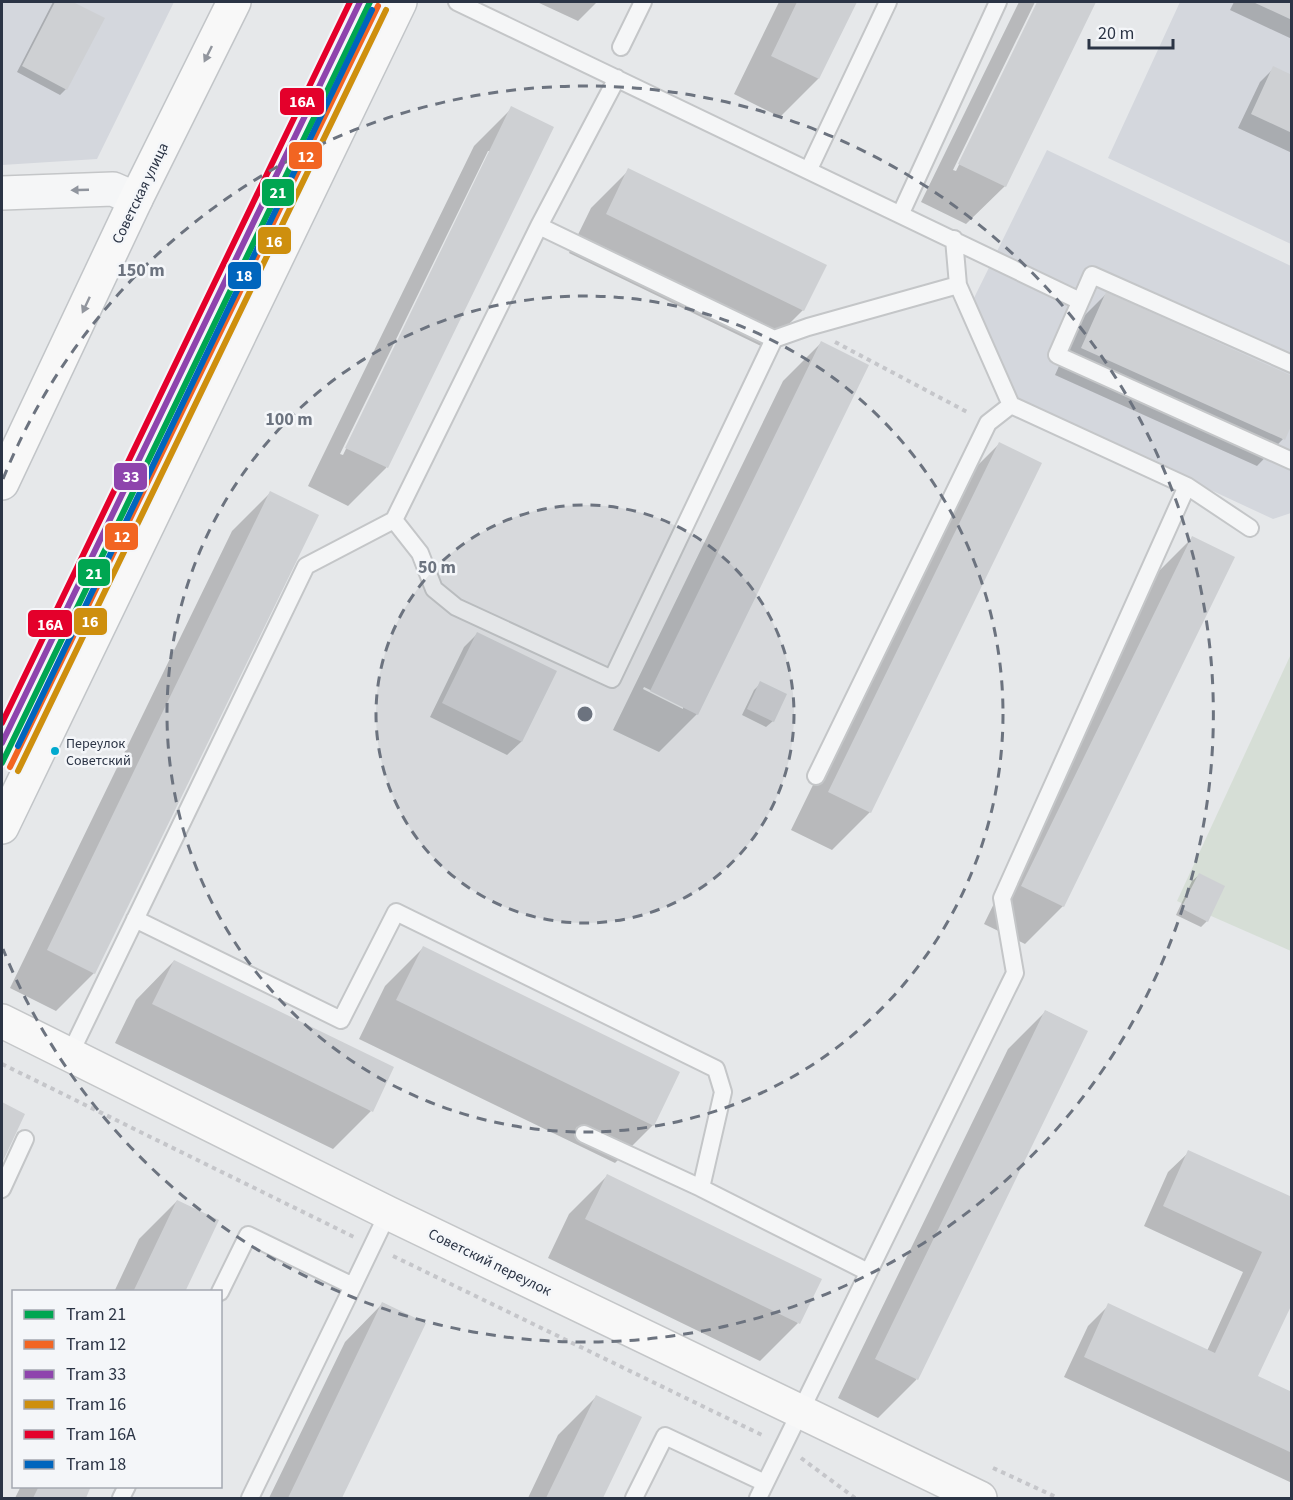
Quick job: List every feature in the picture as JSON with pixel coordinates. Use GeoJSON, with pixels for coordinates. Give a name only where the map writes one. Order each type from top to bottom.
{"type":"FeatureCollection","features":[{"type":"Feature","properties":{"kind":"main road","name":"Советская улица"},"geometry":{"type":"LineString","coordinates":[[2,483],[136,199],[234,2]]}},
{"type":"Feature","properties":{"kind":"main road"},"geometry":{"type":"LineString","coordinates":[[2,827],[400,2]]}},
{"type":"Feature","properties":{"kind":"main road","name":"Советский переулок"},"geometry":{"type":"LineString","coordinates":[[2,1022],[388,1213],[980,1498]]}},
{"type":"Feature","properties":{"kind":"street"},"geometry":{"type":"LineString","coordinates":[[2,194],[113,189],[136,199]]}},
{"type":"Feature","properties":{"kind":"lane"},"geometry":{"type":"LineString","coordinates":[[458,2],[1080,301]]}},
{"type":"Feature","properties":{"kind":"lane"},"geometry":{"type":"LineString","coordinates":[[621,47],[643,2]]}},
{"type":"Feature","properties":{"kind":"lane"},"geometry":{"type":"LineString","coordinates":[[809,170],[888,2]]}},
{"type":"Feature","properties":{"kind":"lane"},"geometry":{"type":"LineString","coordinates":[[901,213],[998,2]]}},
{"type":"Feature","properties":{"kind":"lane"},"geometry":{"type":"LineString","coordinates":[[70,1054],[306,566],[394,520],[539,226],[617,78]]}},
{"type":"Feature","properties":{"kind":"lane"},"geometry":{"type":"LineString","coordinates":[[539,226],[774,339]]}},
{"type":"Feature","properties":{"kind":"lane"},"geometry":{"type":"LineString","coordinates":[[954,240],[958,285],[1011,405],[1187,486],[1250,528]]}},
{"type":"Feature","properties":{"kind":"lane"},"geometry":{"type":"LineString","coordinates":[[1292,364],[1092,275],[1057,355],[1292,461]]}},
{"type":"Feature","properties":{"kind":"lane"},"geometry":{"type":"LineString","coordinates":[[394,520],[420,553],[434,589],[456,607],[612,679],[774,339],[808,327],[958,285]]}},
{"type":"Feature","properties":{"kind":"lane"},"geometry":{"type":"LineString","coordinates":[[816,776],[988,423],[1011,405]]}},
{"type":"Feature","properties":{"kind":"lane"},"geometry":{"type":"LineString","coordinates":[[634,1498],[665,1436],[761,1491],[1015,973],[1002,898],[1187,486]]}},
{"type":"Feature","properties":{"kind":"lane"},"geometry":{"type":"LineString","coordinates":[[135,919],[341,1020],[396,912],[716,1069],[723,1092],[701,1188]]}},
{"type":"Feature","properties":{"kind":"lane"},"geometry":{"type":"LineString","coordinates":[[584,1134],[701,1188],[868,1272]]}},
{"type":"Feature","properties":{"kind":"lane"},"geometry":{"type":"LineString","coordinates":[[2,1189],[26,1139]]}},
{"type":"Feature","properties":{"kind":"lane"},"geometry":{"type":"LineString","coordinates":[[250,1498],[388,1213]]}},
{"type":"Feature","properties":{"kind":"lane"},"geometry":{"type":"LineString","coordinates":[[221,1290],[248,1235],[353,1286]]}},
{"type":"Feature","properties":{"kind":"path"},"geometry":{"type":"LineString","coordinates":[[808,327],[988,423]]}},
{"type":"Feature","properties":{"kind":"path"},"geometry":{"type":"LineString","coordinates":[[2,1064],[783,1445],[853,1498]]}},
{"type":"Feature","properties":{"kind":"shaded area"},"geometry":{"type":"Polygon","coordinates":[[[2,2],[174,2],[97,159],[2,165],[2,2]]]}},
{"type":"Feature","properties":{"kind":"shaded area"},"geometry":{"type":"Polygon","coordinates":[[[1180,2],[1291,2],[1291,244],[1108,158],[1180,2]]]}},
{"type":"Feature","properties":{"kind":"shaded area"},"geometry":{"type":"Polygon","coordinates":[[[1047,150],[1291,266],[1291,513],[1273,519],[1015,399],[974,298],[1047,150]]]}},
{"type":"Feature","properties":{"kind":"shaded area"},"geometry":{"type":"Polygon","coordinates":[[[1291,654],[1291,951],[1177,901],[1291,654]]]}},
{"type":"Feature","properties":{"kind":"building"},"geometry":{"type":"Polygon","coordinates":[[[55,2],[73,2],[105,18],[67,90],[22,66],[55,2]]]}},
{"type":"Feature","properties":{"kind":"building"},"geometry":{"type":"Polygon","coordinates":[[[797,2],[857,2],[819,79],[771,56],[797,2]]]}},
{"type":"Feature","properties":{"kind":"building"},"geometry":{"type":"Polygon","coordinates":[[[1037,2],[1096,2],[1006,187],[958,164],[1037,2]]]}},
{"type":"Feature","properties":{"kind":"building"},"geometry":{"type":"Polygon","coordinates":[[[1253,2],[1292,2],[1292,20],[1253,2]]]}},
{"type":"Feature","properties":{"kind":"building"},"geometry":{"type":"Polygon","coordinates":[[[1273,66],[1292,75],[1292,133],[1251,114],[1273,66]]]}},
{"type":"Feature","properties":{"kind":"building"},"geometry":{"type":"Polygon","coordinates":[[[511,106],[554,127],[388,468],[345,448],[511,106]]]}},
{"type":"Feature","properties":{"kind":"building"},"geometry":{"type":"Polygon","coordinates":[[[628,168],[827,265],[804,311],[606,214],[628,168]]]}},
{"type":"Feature","properties":{"kind":"building"},"geometry":{"type":"Polygon","coordinates":[[[1106,292],[1292,376],[1292,424],[1285,440],[1081,348],[1106,292]]]}},
{"type":"Feature","properties":{"kind":"building"},"geometry":{"type":"Polygon","coordinates":[[[821,341],[869,365],[698,715],[650,691],[821,341]]]}},
{"type":"Feature","properties":{"kind":"building"},"geometry":{"type":"Polygon","coordinates":[[[999,442],[1042,463],[871,813],[828,792],[999,442]]]}},
{"type":"Feature","properties":{"kind":"building"},"geometry":{"type":"Polygon","coordinates":[[[270,491],[319,515],[95,974],[47,950],[270,491]]]}},
{"type":"Feature","properties":{"kind":"building"},"geometry":{"type":"Polygon","coordinates":[[[1192,536],[1235,557],[1064,907],[1021,886],[1192,536]]]}},
{"type":"Feature","properties":{"kind":"building"},"geometry":{"type":"Polygon","coordinates":[[[477,632],[557,671],[522,742],[442,703],[477,632]]]}},
{"type":"Feature","properties":{"kind":"building"},"geometry":{"type":"Polygon","coordinates":[[[760,681],[787,694],[774,722],[747,709],[760,681]]]}},
{"type":"Feature","properties":{"kind":"building"},"geometry":{"type":"Polygon","coordinates":[[[1199,873],[1225,886],[1208,922],[1181,908],[1199,873]]]}},
{"type":"Feature","properties":{"kind":"building"},"geometry":{"type":"Polygon","coordinates":[[[423,946],[680,1072],[654,1126],[396,1000],[423,946]]]}},
{"type":"Feature","properties":{"kind":"building"},"geometry":{"type":"Polygon","coordinates":[[[174,960],[394,1067],[373,1112],[152,1004],[174,960]]]}},
{"type":"Feature","properties":{"kind":"building"},"geometry":{"type":"Polygon","coordinates":[[[1045,1010],[1088,1031],[918,1380],[875,1359],[1045,1010]]]}},
{"type":"Feature","properties":{"kind":"building"},"geometry":{"type":"Polygon","coordinates":[[[2,1102],[25,1114],[2,1163],[2,1102]]]}},
{"type":"Feature","properties":{"kind":"building"},"geometry":{"type":"Polygon","coordinates":[[[1188,1150],[1292,1197],[1292,1304],[1258,1376],[1292,1392],[1292,1453],[1084,1357],[1108,1303],[1215,1353],[1262,1252],[1163,1206],[1188,1150]]]}},
{"type":"Feature","properties":{"kind":"building"},"geometry":{"type":"Polygon","coordinates":[[[607,1174],[822,1279],[800,1324],[585,1219],[607,1174]]]}},
{"type":"Feature","properties":{"kind":"building"},"geometry":{"type":"Polygon","coordinates":[[[177,1200],[219,1220],[186,1290],[134,1290],[177,1200]]]}},
{"type":"Feature","properties":{"kind":"building"},"geometry":{"type":"Polygon","coordinates":[[[382,1302],[426,1323],[342,1498],[288,1498],[382,1302]]]}},
{"type":"Feature","properties":{"kind":"building"},"geometry":{"type":"Polygon","coordinates":[[[596,1395],[642,1417],[603,1498],[546,1498],[596,1395]]]}},
{"type":"Feature","properties":{"kind":"building"},"geometry":{"type":"Polygon","coordinates":[[[38,1488],[90,1488],[86,1498],[33,1498],[38,1488]]]}},
{"type":"Feature","properties":{"kind":"tram line","name":"16А"},"geometry":{"type":"LineString","coordinates":[[2,723],[350,2]]}},
{"type":"Feature","properties":{"kind":"tram line","name":"33"},"geometry":{"type":"LineString","coordinates":[[2,743],[360,2]]}},
{"type":"Feature","properties":{"kind":"tram line","name":"21"},"geometry":{"type":"LineString","coordinates":[[2,763],[370,2]]}},
{"type":"Feature","properties":{"kind":"tram line","name":"12"},"geometry":{"type":"LineString","coordinates":[[10,767],[378,6]]}},
{"type":"Feature","properties":{"kind":"tram line","name":"18"},"geometry":{"type":"LineString","coordinates":[[18,746],[372,10]]}},
{"type":"Feature","properties":{"kind":"tram line","name":"16"},"geometry":{"type":"LineString","coordinates":[[18,771],[386,10]]}},
{"type":"Feature","properties":{"kind":"place","name":"Переулок Советский"},"geometry":{"type":"Point","coordinates":[55,751]}}]}
